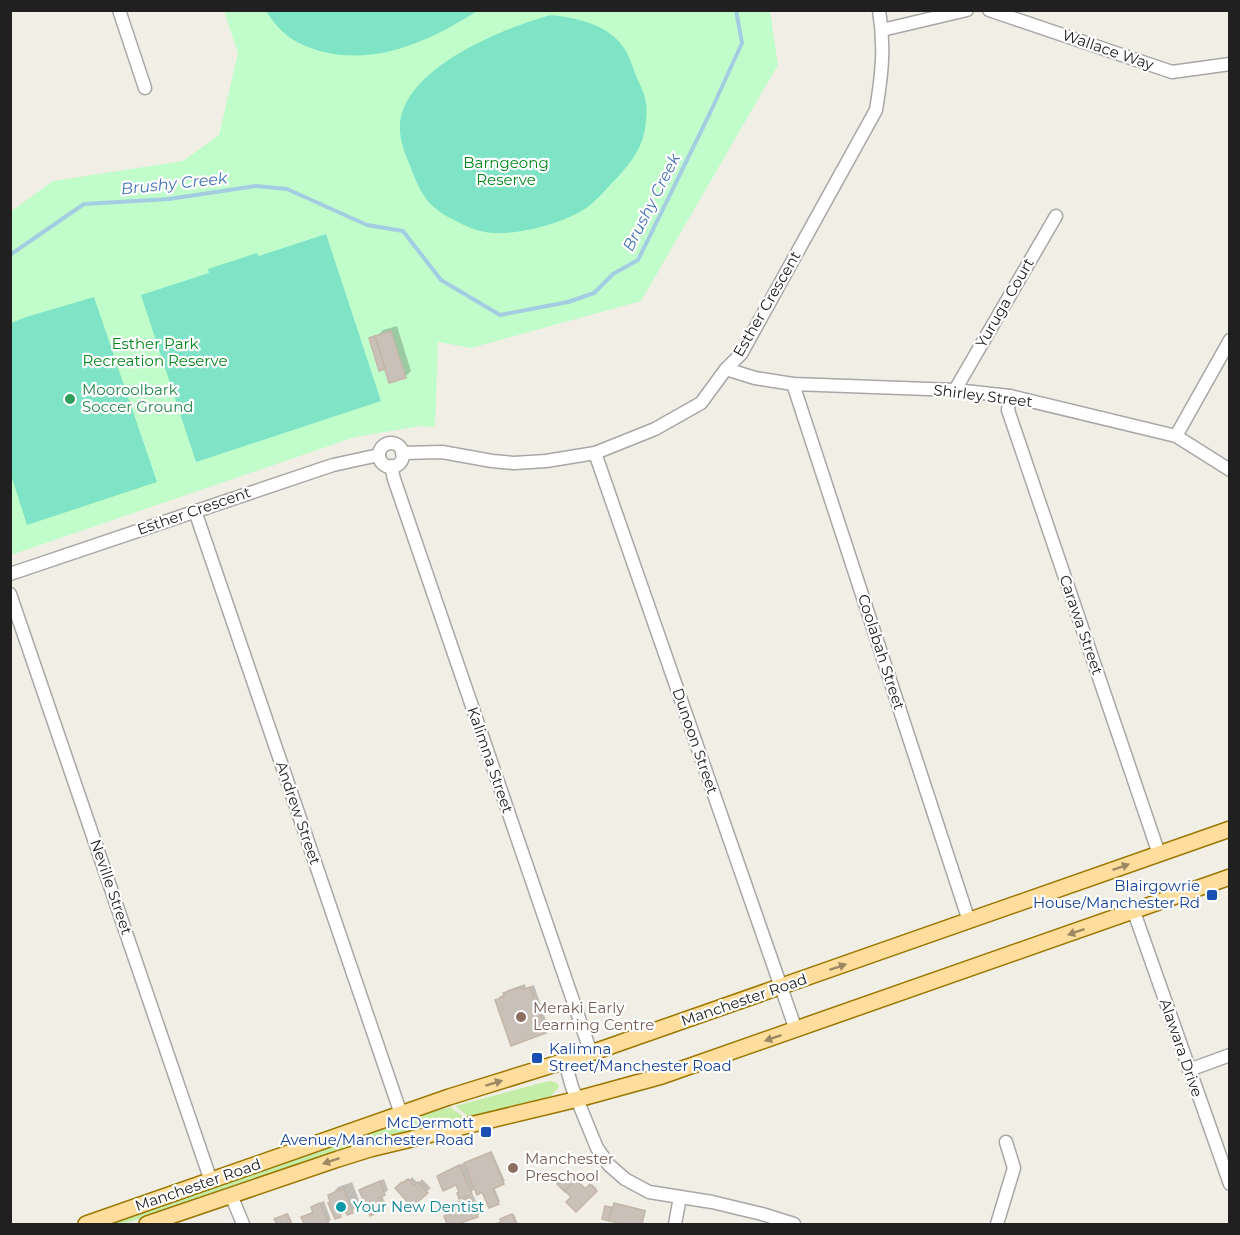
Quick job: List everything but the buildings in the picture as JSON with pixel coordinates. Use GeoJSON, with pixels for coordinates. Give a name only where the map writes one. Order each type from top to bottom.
{"type":"FeatureCollection","features":[{"type":"Feature","properties":{"kind":"main road","name":"Manchester Road"},"geometry":{"type":"LineString","coordinates":[[86,1224],[401,1114],[565,1062],[1230,829]]}},
{"type":"Feature","properties":{"kind":"main road","name":"Manchester Road"},"geometry":{"type":"LineString","coordinates":[[147,1224],[338,1158],[662,1076],[1230,877]]}},
{"type":"Feature","properties":{"kind":"street"},"geometry":{"type":"LineString","coordinates":[[119,10],[145,88]]}},
{"type":"Feature","properties":{"kind":"street","name":"Esther Crescent"},"geometry":{"type":"LineString","coordinates":[[402,453],[442,452],[514,463],[546,461],[595,453],[655,429],[701,403],[726,369],[741,354],[876,110],[882,75],[882,30],[879,10]]}},
{"type":"Feature","properties":{"kind":"street"},"geometry":{"type":"LineString","coordinates":[[882,30],[967,10]]}},
{"type":"Feature","properties":{"kind":"street","name":"Wallace Way"},"geometry":{"type":"LineString","coordinates":[[989,10],[1172,72],[1230,64]]}},
{"type":"Feature","properties":{"kind":"street","name":"Yuruga Court"},"geometry":{"type":"LineString","coordinates":[[955,390],[1056,216]]}},
{"type":"Feature","properties":{"kind":"street"},"geometry":{"type":"LineString","coordinates":[[1176,436],[1230,340]]}},
{"type":"Feature","properties":{"kind":"street","name":"Shirley Street"},"geometry":{"type":"LineString","coordinates":[[726,369],[755,378],[793,384],[955,390],[1010,396],[1176,436],[1230,470]]}},
{"type":"Feature","properties":{"kind":"street","name":"Coolabah Street"},"geometry":{"type":"LineString","coordinates":[[793,384],[969,921]]}},
{"type":"Feature","properties":{"kind":"street","name":"Carawa Street"},"geometry":{"type":"LineString","coordinates":[[1010,396],[1008,410],[1159,854]]}},
{"type":"Feature","properties":{"kind":"street"},"geometry":{"type":"LineString","coordinates":[[391,443],[398,445],[402,453],[399,463],[391,466],[382,462],[379,455],[381,448],[391,443]]}},
{"type":"Feature","properties":{"kind":"street","name":"Dunoon Street"},"geometry":{"type":"LineString","coordinates":[[595,453],[796,1030]]}},
{"type":"Feature","properties":{"kind":"street","name":"Esther Crescent"},"geometry":{"type":"LineString","coordinates":[[10,574],[333,465],[379,455]]}},
{"type":"Feature","properties":{"kind":"street","name":"Kalimna Street"},"geometry":{"type":"LineString","coordinates":[[391,466],[591,1053]]}},
{"type":"Feature","properties":{"kind":"street","name":"Andrew Street"},"geometry":{"type":"LineString","coordinates":[[195,511],[401,1114]]}},
{"type":"Feature","properties":{"kind":"street","name":"Neville Street"},"geometry":{"type":"LineString","coordinates":[[10,594],[211,1181]]}},
{"type":"Feature","properties":{"kind":"street","name":"Alawara Drive"},"geometry":{"type":"LineString","coordinates":[[1134,912],[1230,1184]]}},
{"type":"Feature","properties":{"kind":"street"},"geometry":{"type":"LineString","coordinates":[[1189,1070],[1230,1055]]}},
{"type":"Feature","properties":{"kind":"street"},"geometry":{"type":"LineString","coordinates":[[565,1062],[597,1148],[609,1165],[625,1179],[649,1192],[712,1202],[794,1224]]}},
{"type":"Feature","properties":{"kind":"street"},"geometry":{"type":"LineString","coordinates":[[997,1224],[1014,1168],[1006,1142]]}},
{"type":"Feature","properties":{"kind":"street"},"geometry":{"type":"LineString","coordinates":[[231,1195],[243,1224]]}},
{"type":"Feature","properties":{"kind":"street"},"geometry":{"type":"LineString","coordinates":[[675,1224],[680,1197]]}},
{"type":"Feature","properties":{"kind":"green space"},"geometry":{"type":"Polygon","coordinates":[[[224,11],[770,11],[778,65],[641,301],[471,348],[438,342],[435,427],[420,426],[355,437],[11,555],[10,212],[53,181],[183,161],[219,135],[238,53],[224,11]]]}},
{"type":"Feature","properties":{"kind":"green space"},"geometry":{"type":"Polygon","coordinates":[[[266,11],[477,11],[442,31],[404,47],[364,55],[344,55],[324,52],[290,38],[266,11]]]}},
{"type":"Feature","properties":{"kind":"green space","name":"Barngeong Reserve"},"geometry":{"type":"Polygon","coordinates":[[[551,15],[581,20],[601,28],[610,33],[624,48],[646,102],[646,121],[642,141],[620,175],[596,200],[579,212],[554,223],[525,230],[497,233],[470,228],[446,216],[425,198],[405,154],[401,139],[400,124],[406,103],[419,85],[460,53],[484,40],[551,15]]]}},
{"type":"Feature","properties":{"kind":"green space"},"geometry":{"type":"Polygon","coordinates":[[[326,234],[381,401],[196,462],[141,295],[209,273],[208,269],[257,253],[259,256],[326,234]]]}},
{"type":"Feature","properties":{"kind":"green space","name":"Mooroolbark Soccer Ground"},"geometry":{"type":"Polygon","coordinates":[[[94,297],[157,482],[27,525],[11,475],[11,323],[94,297]]]}},
{"type":"Feature","properties":{"kind":"green space"},"geometry":{"type":"Polygon","coordinates":[[[545,1082],[557,1083],[559,1087],[551,1096],[543,1099],[469,1117],[455,1106],[545,1082]]]}},
{"type":"Feature","properties":{"kind":"green space"},"geometry":{"type":"Polygon","coordinates":[[[451,1107],[466,1118],[325,1155],[150,1216],[122,1224],[103,1224],[406,1119],[451,1107]]]}},
{"type":"Feature","properties":{"kind":"waterway","name":"Brushy Creek"},"geometry":{"type":"LineString","coordinates":[[10,255],[84,204],[169,199],[256,186],[287,189],[367,225],[403,231],[441,280],[500,315],[568,302],[594,293],[613,274],[638,260],[742,43],[736,10]]}},
{"type":"Feature","properties":{"kind":"place","name":"Mooroolbark Soccer Ground"},"geometry":{"type":"Point","coordinates":[70,399]}},
{"type":"Feature","properties":{"kind":"place","name":"Blairgowrie House/Manchester Rd"},"geometry":{"type":"Point","coordinates":[1212,895]}},
{"type":"Feature","properties":{"kind":"place","name":"Meraki Early Learning Centre"},"geometry":{"type":"Point","coordinates":[521,1017]}},
{"type":"Feature","properties":{"kind":"place","name":"Kalimna Street/Manchester Road"},"geometry":{"type":"Point","coordinates":[537,1058]}},
{"type":"Feature","properties":{"kind":"place","name":"McDermott Avenue/Manchester Road"},"geometry":{"type":"Point","coordinates":[486,1132]}},
{"type":"Feature","properties":{"kind":"place","name":"Manchester Preschool"},"geometry":{"type":"Point","coordinates":[513,1168]}},
{"type":"Feature","properties":{"kind":"place","name":"Your New Dentist"},"geometry":{"type":"Point","coordinates":[341,1207]}},
{"type":"Feature","properties":{"kind":"park label","name":"Esther Park Recreation Reserve"},"geometry":{"type":"Point","coordinates":[155,352]}}]}
